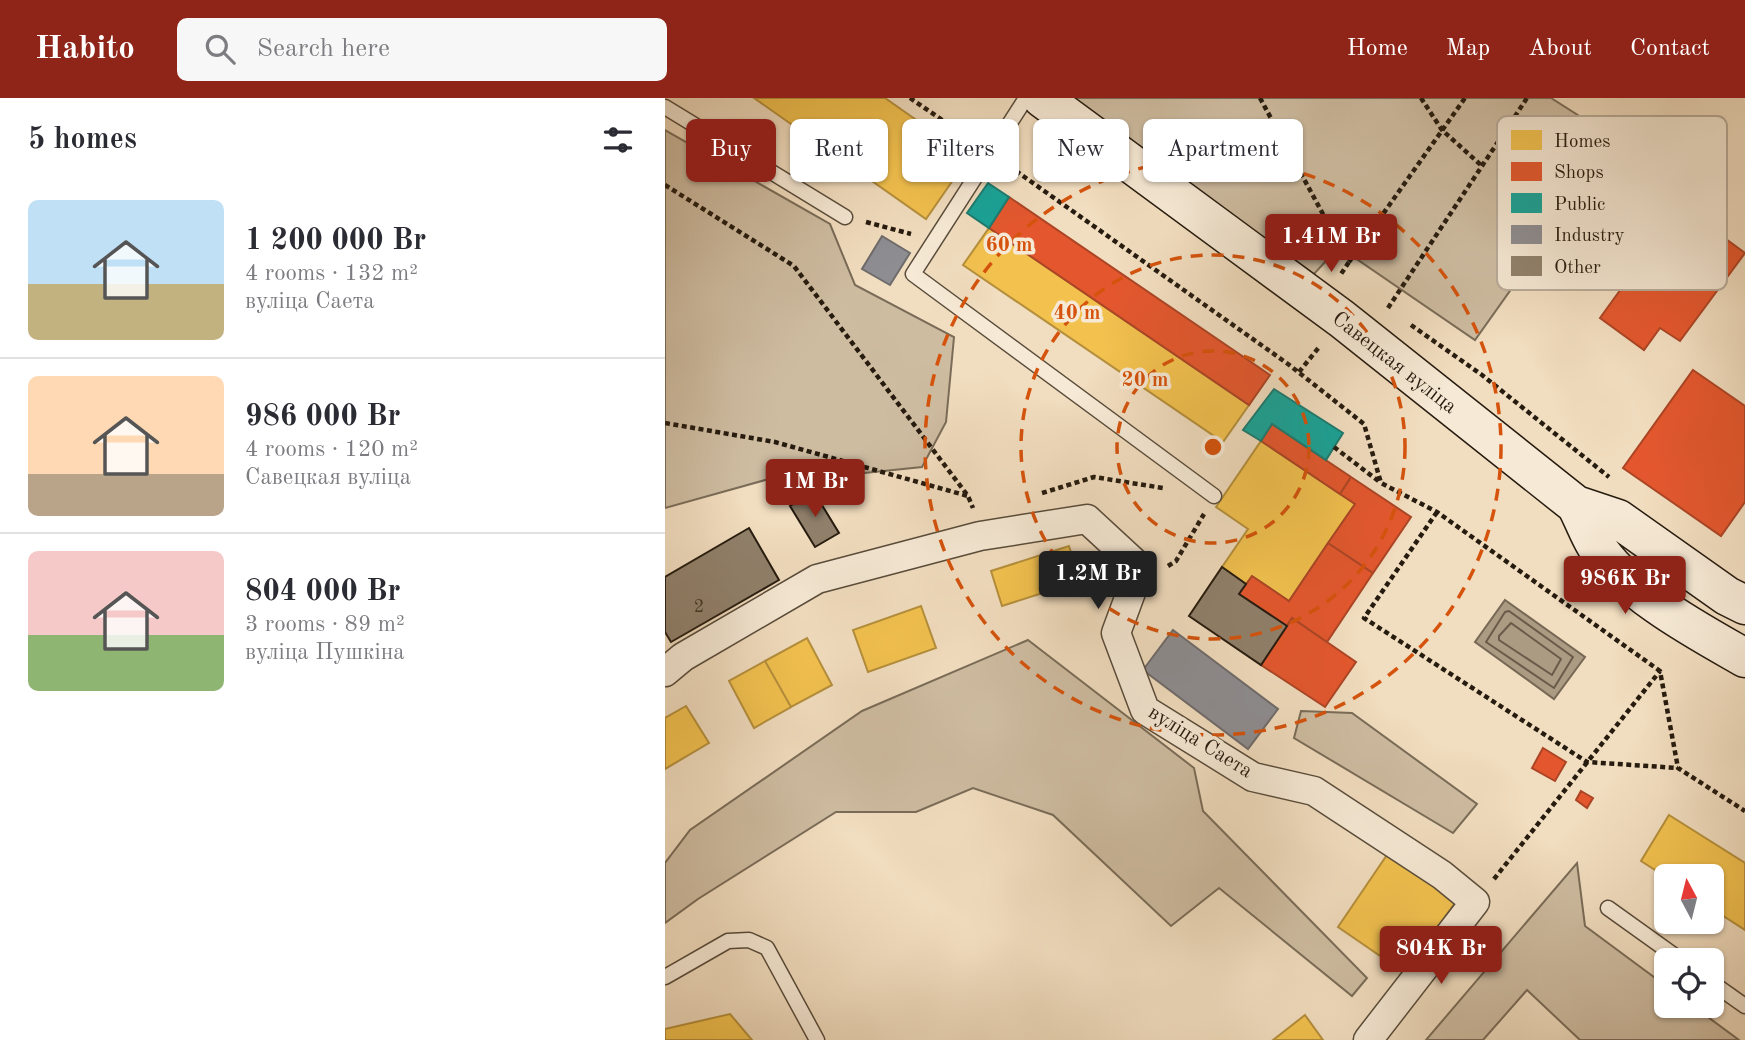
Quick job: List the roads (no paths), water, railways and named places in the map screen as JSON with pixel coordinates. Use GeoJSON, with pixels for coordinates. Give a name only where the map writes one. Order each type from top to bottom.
{"type":"FeatureCollection","features":[{"type":"Feature","properties":{"kind":"main road","name":"Савецкая вуліца"},"geometry":{"type":"LineString","coordinates":[[1042,98],[1342,319],[1576,505],[1618,519],[1727,596],[1745,605]]}},
{"type":"Feature","properties":{"kind":"main road","name":"Савецкая вуліца"},"geometry":{"type":"LineString","coordinates":[[1576,505],[1595,545],[1622,577],[1697,631],[1745,658]]}},
{"type":"Feature","properties":{"kind":"street","name":"вуліца Саета"},"geometry":{"type":"LineString","coordinates":[[665,672],[683,657],[817,579],[979,536],[1087,519],[1140,568],[1116,634],[1145,710],[1253,777],[1314,790],[1442,875],[1475,902],[1368,1040]]}},
{"type":"Feature","properties":{"kind":"lane"},"geometry":{"type":"LineString","coordinates":[[1026,98],[913,274],[1214,496]]}},
{"type":"Feature","properties":{"kind":"lane"},"geometry":{"type":"LineString","coordinates":[[665,107],[845,217]]}},
{"type":"Feature","properties":{"kind":"lane"},"geometry":{"type":"LineString","coordinates":[[1608,908],[1664,948]]}},
{"type":"Feature","properties":{"kind":"lane"},"geometry":{"type":"LineString","coordinates":[[665,977],[728,941],[749,940],[767,948],[817,1040]]}},
{"type":"Feature","properties":{"kind":"lane"},"geometry":{"type":"LineString","coordinates":[[1724,991],[1745,1006]]}},
{"type":"Feature","properties":{"kind":"water"},"geometry":{"type":"Polygon","coordinates":[[[1505,600],[1585,657],[1554,699],[1475,642],[1505,600]]]}}]}
